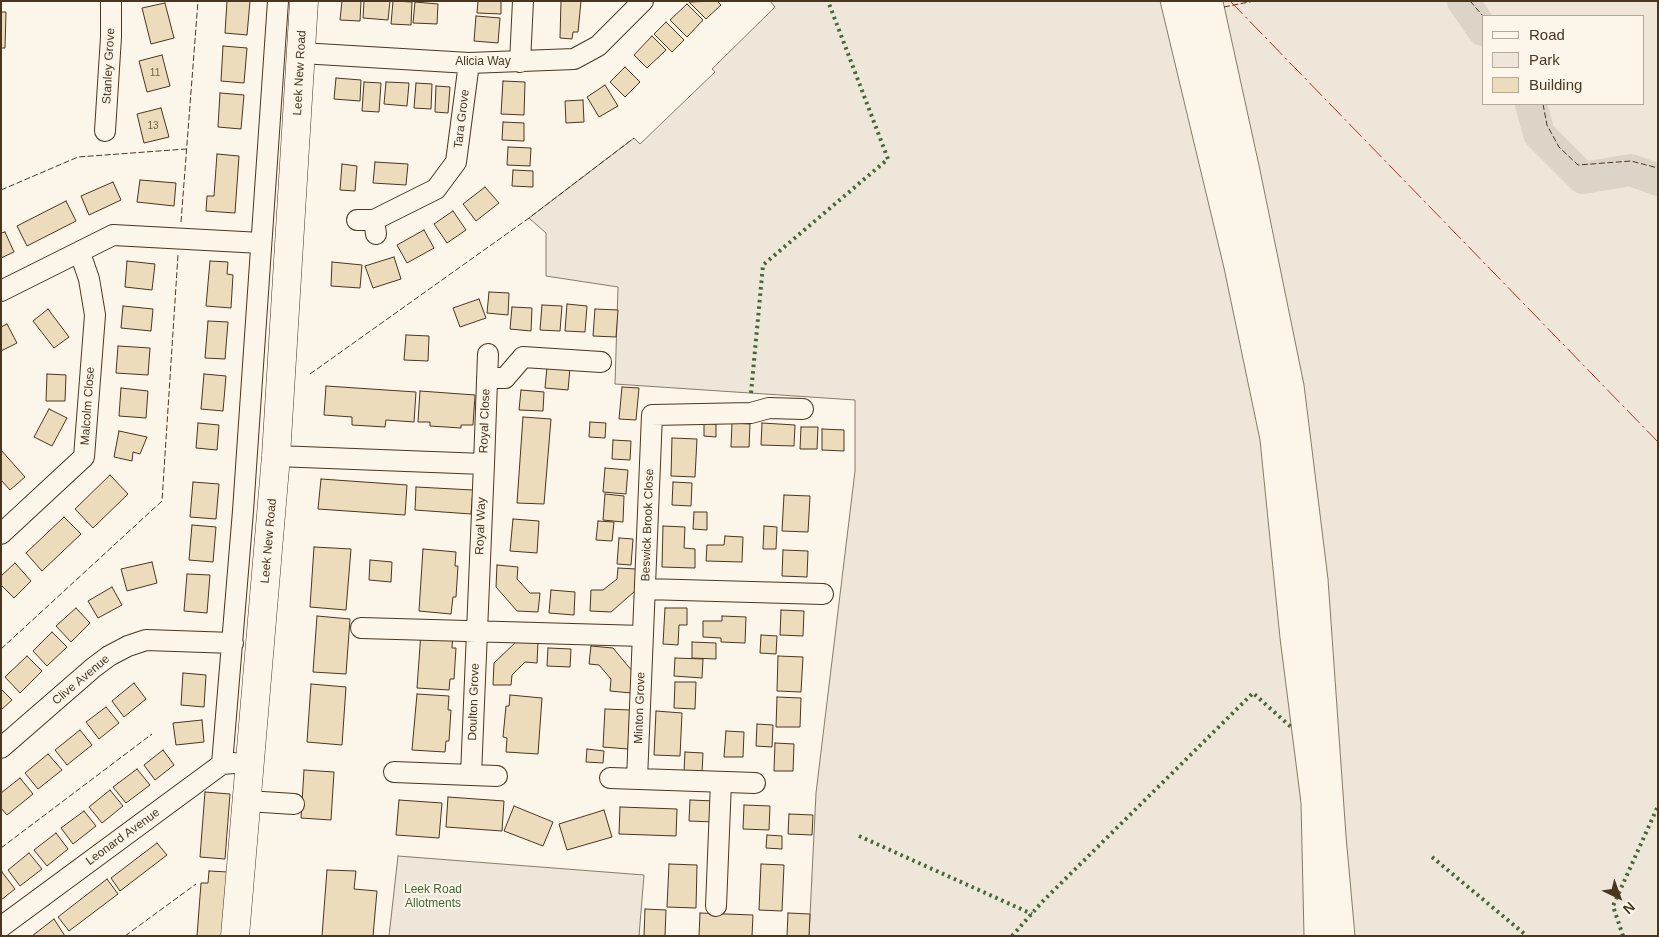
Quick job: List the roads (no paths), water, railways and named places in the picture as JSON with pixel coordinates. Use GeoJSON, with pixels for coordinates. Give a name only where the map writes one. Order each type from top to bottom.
{"type":"FeatureCollection","features":[{"type":"Feature","properties":{"kind":"highway","name":"Leek New Road"},"geometry":{"type":"LineString","coordinates":[[235,936],[276,456],[304,1]]}},
{"type":"Feature","properties":{"kind":"street","name":"Stanley Grove"},"geometry":{"type":"LineString","coordinates":[[105,131],[111,37],[111,1]]}},
{"type":"Feature","properties":{"kind":"street"},"geometry":{"type":"LineString","coordinates":[[251,761],[222,764],[233,643],[278,1]]}},
{"type":"Feature","properties":{"kind":"street"},"geometry":{"type":"LineString","coordinates":[[520,62],[523,1]]}},
{"type":"Feature","properties":{"kind":"street","name":"Alicia Way"},"geometry":{"type":"LineString","coordinates":[[301,53],[469,63],[574,59],[598,46],[643,1]]}},
{"type":"Feature","properties":{"kind":"street","name":"Tara Grove"},"geometry":{"type":"LineString","coordinates":[[369,225],[436,189],[456,162],[469,63]]}},
{"type":"Feature","properties":{"kind":"street"},"geometry":{"type":"LineString","coordinates":[[268,142],[296,145]]}},
{"type":"Feature","properties":{"kind":"street"},"geometry":{"type":"LineString","coordinates":[[1,291],[113,235],[260,242]]}},
{"type":"Feature","properties":{"kind":"street","name":"Malcolm Close"},"geometry":{"type":"LineString","coordinates":[[3,527],[84,457],[95,315],[89,279],[80,253]]}},
{"type":"Feature","properties":{"kind":"street","name":"Royal Close"},"geometry":{"type":"LineString","coordinates":[[484,464],[496,378],[488,354]]}},
{"type":"Feature","properties":{"kind":"street"},"geometry":{"type":"LineString","coordinates":[[496,378],[522,357],[601,362]]}},
{"type":"Feature","properties":{"kind":"street","name":"Beswick Brook Close"},"geometry":{"type":"LineString","coordinates":[[643,636],[652,415],[751,413],[769,408],[803,409]]}},
{"type":"Feature","properties":{"kind":"street"},"geometry":{"type":"LineString","coordinates":[[276,456],[484,464]]}},
{"type":"Feature","properties":{"kind":"street","name":"Royal Way"},"geometry":{"type":"LineString","coordinates":[[477,630],[484,464]]}},
{"type":"Feature","properties":{"kind":"street"},"geometry":{"type":"LineString","coordinates":[[645,589],[823,594]]}},
{"type":"Feature","properties":{"kind":"street"},"geometry":{"type":"LineString","coordinates":[[361,628],[643,636]]}},
{"type":"Feature","properties":{"kind":"street","name":"Doulton Grove"},"geometry":{"type":"LineString","coordinates":[[471,775],[477,630]]}},
{"type":"Feature","properties":{"kind":"street","name":"Minton Grove"},"geometry":{"type":"LineString","coordinates":[[637,779],[643,636]]}},
{"type":"Feature","properties":{"kind":"street","name":"Clive Avenue"},"geometry":{"type":"LineString","coordinates":[[1,748],[93,668],[109,656],[128,646],[146,640],[233,643]]}},
{"type":"Feature","properties":{"kind":"street","name":"Leonard Avenue"},"geometry":{"type":"LineString","coordinates":[[1,926],[222,764]]}},
{"type":"Feature","properties":{"kind":"street"},"geometry":{"type":"LineString","coordinates":[[394,772],[497,776]]}},
{"type":"Feature","properties":{"kind":"street"},"geometry":{"type":"LineString","coordinates":[[610,778],[755,783]]}},
{"type":"Feature","properties":{"kind":"street"},"geometry":{"type":"LineString","coordinates":[[716,906],[721,782]]}},
{"type":"Feature","properties":{"kind":"street"},"geometry":{"type":"LineString","coordinates":[[247,801],[294,804]]}},
{"type":"Feature","properties":{"kind":"waterway"},"geometry":{"type":"LineString","coordinates":[[1463,1],[1482,29]]}},
{"type":"Feature","properties":{"kind":"waterway"},"geometry":{"type":"LineString","coordinates":[[1531,105],[1539,134],[1583,178],[1631,170],[1658,180]]}},
{"type":"Feature","properties":{"kind":"park label","name":"Leek Road Allotments"},"geometry":{"type":"Point","coordinates":[433,897]}}]}
